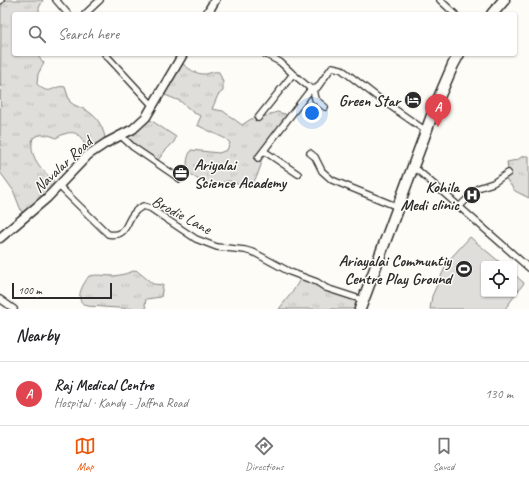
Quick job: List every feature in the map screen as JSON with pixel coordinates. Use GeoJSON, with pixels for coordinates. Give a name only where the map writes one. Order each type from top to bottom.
{"type":"FeatureCollection","features":[{"type":"Feature","properties":{"kind":"highway"},"geometry":{"type":"LineString","coordinates":[[494,12],[504,0]]}},
{"type":"Feature","properties":{"kind":"highway"},"geometry":{"type":"LineString","coordinates":[[362,305],[426,131],[458,56]]}},
{"type":"Feature","properties":{"kind":"street"},"geometry":{"type":"LineString","coordinates":[[56,0],[66,12]]}},
{"type":"Feature","properties":{"kind":"street"},"geometry":{"type":"LineString","coordinates":[[87,12],[100,0]]}},
{"type":"Feature","properties":{"kind":"street"},"geometry":{"type":"LineString","coordinates":[[208,12],[215,0]]}},
{"type":"Feature","properties":{"kind":"street"},"geometry":{"type":"LineString","coordinates":[[440,0],[453,12]]}},
{"type":"Feature","properties":{"kind":"street"},"geometry":{"type":"LineString","coordinates":[[107,56],[152,106]]}},
{"type":"Feature","properties":{"kind":"street","name":"Navalar Road"},"geometry":{"type":"LineString","coordinates":[[0,238],[47,198],[88,155],[120,135],[133,130],[146,117],[182,56]]}},
{"type":"Feature","properties":{"kind":"street"},"geometry":{"type":"LineString","coordinates":[[269,56],[280,62],[312,89],[314,97],[325,107]]}},
{"type":"Feature","properties":{"kind":"street"},"geometry":{"type":"LineString","coordinates":[[258,158],[312,89],[317,88],[332,67],[341,69],[426,131]]}},
{"type":"Feature","properties":{"kind":"street"},"geometry":{"type":"LineString","coordinates":[[258,118],[293,74]]}},
{"type":"Feature","properties":{"kind":"street"},"geometry":{"type":"LineString","coordinates":[[120,135],[133,147],[180,179]]}},
{"type":"Feature","properties":{"kind":"street"},"geometry":{"type":"LineString","coordinates":[[264,151],[298,174]]}},
{"type":"Feature","properties":{"kind":"street"},"geometry":{"type":"LineString","coordinates":[[310,153],[315,157],[322,171],[332,180],[398,207]]}},
{"type":"Feature","properties":{"kind":"street"},"geometry":{"type":"LineString","coordinates":[[414,166],[529,268]]}},
{"type":"Feature","properties":{"kind":"street"},"geometry":{"type":"LineString","coordinates":[[459,206],[478,188],[493,183],[508,174]]}},
{"type":"Feature","properties":{"kind":"street","name":"Brodie Lane"},"geometry":{"type":"LineString","coordinates":[[58,186],[108,234],[115,236],[121,233],[129,223],[134,212],[143,206],[150,208],[196,239],[217,247],[245,250],[255,253],[290,272],[317,282],[326,288],[362,305]]}},
{"type":"Feature","properties":{"kind":"street"},"geometry":{"type":"LineString","coordinates":[[0,299],[14,309]]}},
{"type":"Feature","properties":{"kind":"green space"},"geometry":{"type":"Polygon","coordinates":[[[1,0],[43,0],[39,8],[39,12],[12,12],[12,56],[38,56],[44,63],[38,74],[37,84],[46,90],[65,87],[70,102],[89,112],[100,123],[104,132],[106,143],[88,155],[84,142],[78,134],[63,134],[56,138],[39,135],[33,138],[32,146],[35,159],[43,171],[59,186],[24,218],[13,190],[0,172],[1,0]]]}},
{"type":"Feature","properties":{"kind":"green space"},"geometry":{"type":"Polygon","coordinates":[[[179,61],[191,70],[198,73],[206,74],[219,72],[223,82],[223,91],[218,95],[212,109],[223,111],[242,125],[251,119],[277,112],[285,114],[290,120],[282,132],[264,151],[257,176],[251,186],[244,187],[231,181],[225,181],[219,185],[213,185],[201,181],[189,171],[187,162],[191,150],[219,153],[227,150],[230,143],[226,139],[197,125],[201,116],[194,113],[180,101],[160,93],[179,61]]]}},
{"type":"Feature","properties":{"kind":"green space"},"geometry":{"type":"Polygon","coordinates":[[[146,117],[176,137],[174,142],[156,163],[120,135],[146,117]]]}},
{"type":"Feature","properties":{"kind":"green space"},"geometry":{"type":"Polygon","coordinates":[[[523,156],[529,156],[529,198],[515,191],[506,179],[508,170],[507,162],[517,160],[523,156]]]}},
{"type":"Feature","properties":{"kind":"green space","name":"Ariayalai Communtiy Centre Play Ground"},"geometry":{"type":"Polygon","coordinates":[[[470,237],[498,261],[481,261],[481,297],[514,297],[505,309],[430,309],[432,296],[448,261],[470,237]]]}},
{"type":"Feature","properties":{"kind":"green space"},"geometry":{"type":"Polygon","coordinates":[[[136,270],[153,284],[163,285],[161,297],[146,299],[145,305],[147,309],[88,306],[83,304],[81,301],[80,292],[89,276],[114,276],[136,270]]]}},
{"type":"Feature","properties":{"kind":"green space"},"geometry":{"type":"Polygon","coordinates":[[[302,276],[363,300],[360,309],[279,309],[302,276]]]}},
{"type":"Feature","properties":{"kind":"green space","name":"Ariayalai Communtiy Centre Play Ground"},"geometry":{"type":"Polygon","coordinates":[[[517,277],[524,283],[517,293],[517,277]]]}},
{"type":"Feature","properties":{"kind":"place","name":"Green Star"},"geometry":{"type":"Point","coordinates":[413,100]}},
{"type":"Feature","properties":{"kind":"place","name":"Raj Medical Centre"},"geometry":{"type":"Point","coordinates":[438,127]}},
{"type":"Feature","properties":{"kind":"place","name":"Ariyalai Science Academy"},"geometry":{"type":"Point","coordinates":[181,173]}},
{"type":"Feature","properties":{"kind":"place","name":"Kohila Medi clinic"},"geometry":{"type":"Point","coordinates":[472,195]}},
{"type":"Feature","properties":{"kind":"place","name":"Ariayalai Communtiy Centre Play Ground"},"geometry":{"type":"Point","coordinates":[464,269]}}]}
